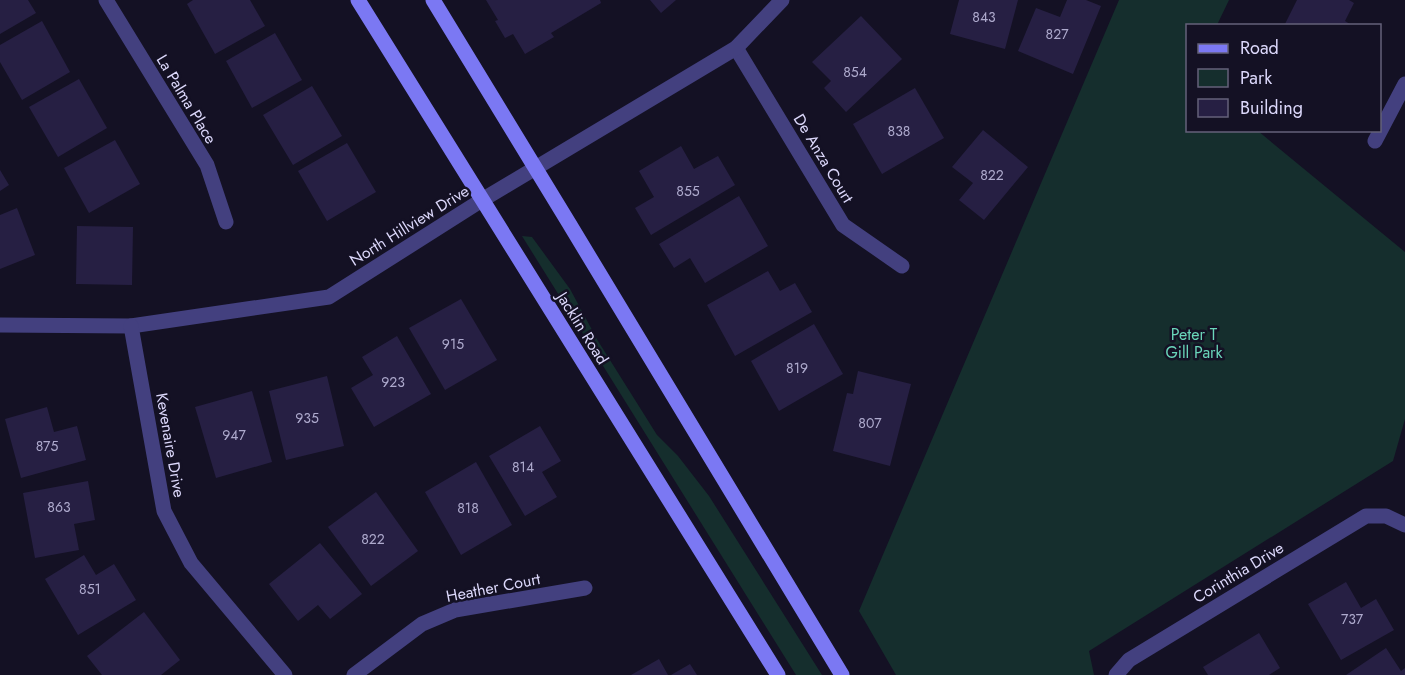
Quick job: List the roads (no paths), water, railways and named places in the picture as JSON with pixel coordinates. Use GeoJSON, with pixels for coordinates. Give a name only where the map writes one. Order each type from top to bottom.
{"type":"FeatureCollection","features":[{"type":"Feature","properties":{"kind":"main road","name":"Jacklin Road"},"geometry":{"type":"LineString","coordinates":[[358,0],[778,675]]}},
{"type":"Feature","properties":{"kind":"main road"},"geometry":{"type":"LineString","coordinates":[[433,0],[536,168],[667,390],[842,675]]}},
{"type":"Feature","properties":{"kind":"street","name":"La Palma Place"},"geometry":{"type":"LineString","coordinates":[[106,0],[207,165],[226,222]]}},
{"type":"Feature","properties":{"kind":"street","name":"North Hillview Drive"},"geometry":{"type":"LineString","coordinates":[[0,325],[131,326],[329,297],[482,200],[736,48],[782,0]]}},
{"type":"Feature","properties":{"kind":"street","name":"De Anza Court"},"geometry":{"type":"LineString","coordinates":[[736,48],[843,225],[902,266]]}},
{"type":"Feature","properties":{"kind":"street"},"geometry":{"type":"LineString","coordinates":[[1381,130],[1405,84]]}},
{"type":"Feature","properties":{"kind":"street"},"geometry":{"type":"LineString","coordinates":[[1375,141],[1380,132]]}},
{"type":"Feature","properties":{"kind":"street","name":"Kevenaire Drive"},"geometry":{"type":"LineString","coordinates":[[131,326],[164,511],[191,563],[285,675]]}},
{"type":"Feature","properties":{"kind":"street","name":"Corinthia Drive"},"geometry":{"type":"LineString","coordinates":[[1116,675],[1129,660],[1366,516],[1386,516],[1405,525]]}},
{"type":"Feature","properties":{"kind":"street","name":"Heather Court"},"geometry":{"type":"LineString","coordinates":[[354,675],[422,624],[455,610],[585,588]]}},
{"type":"Feature","properties":{"kind":"park label","name":"Peter T Gill Park"},"geometry":{"type":"Point","coordinates":[1194,343]}}]}
